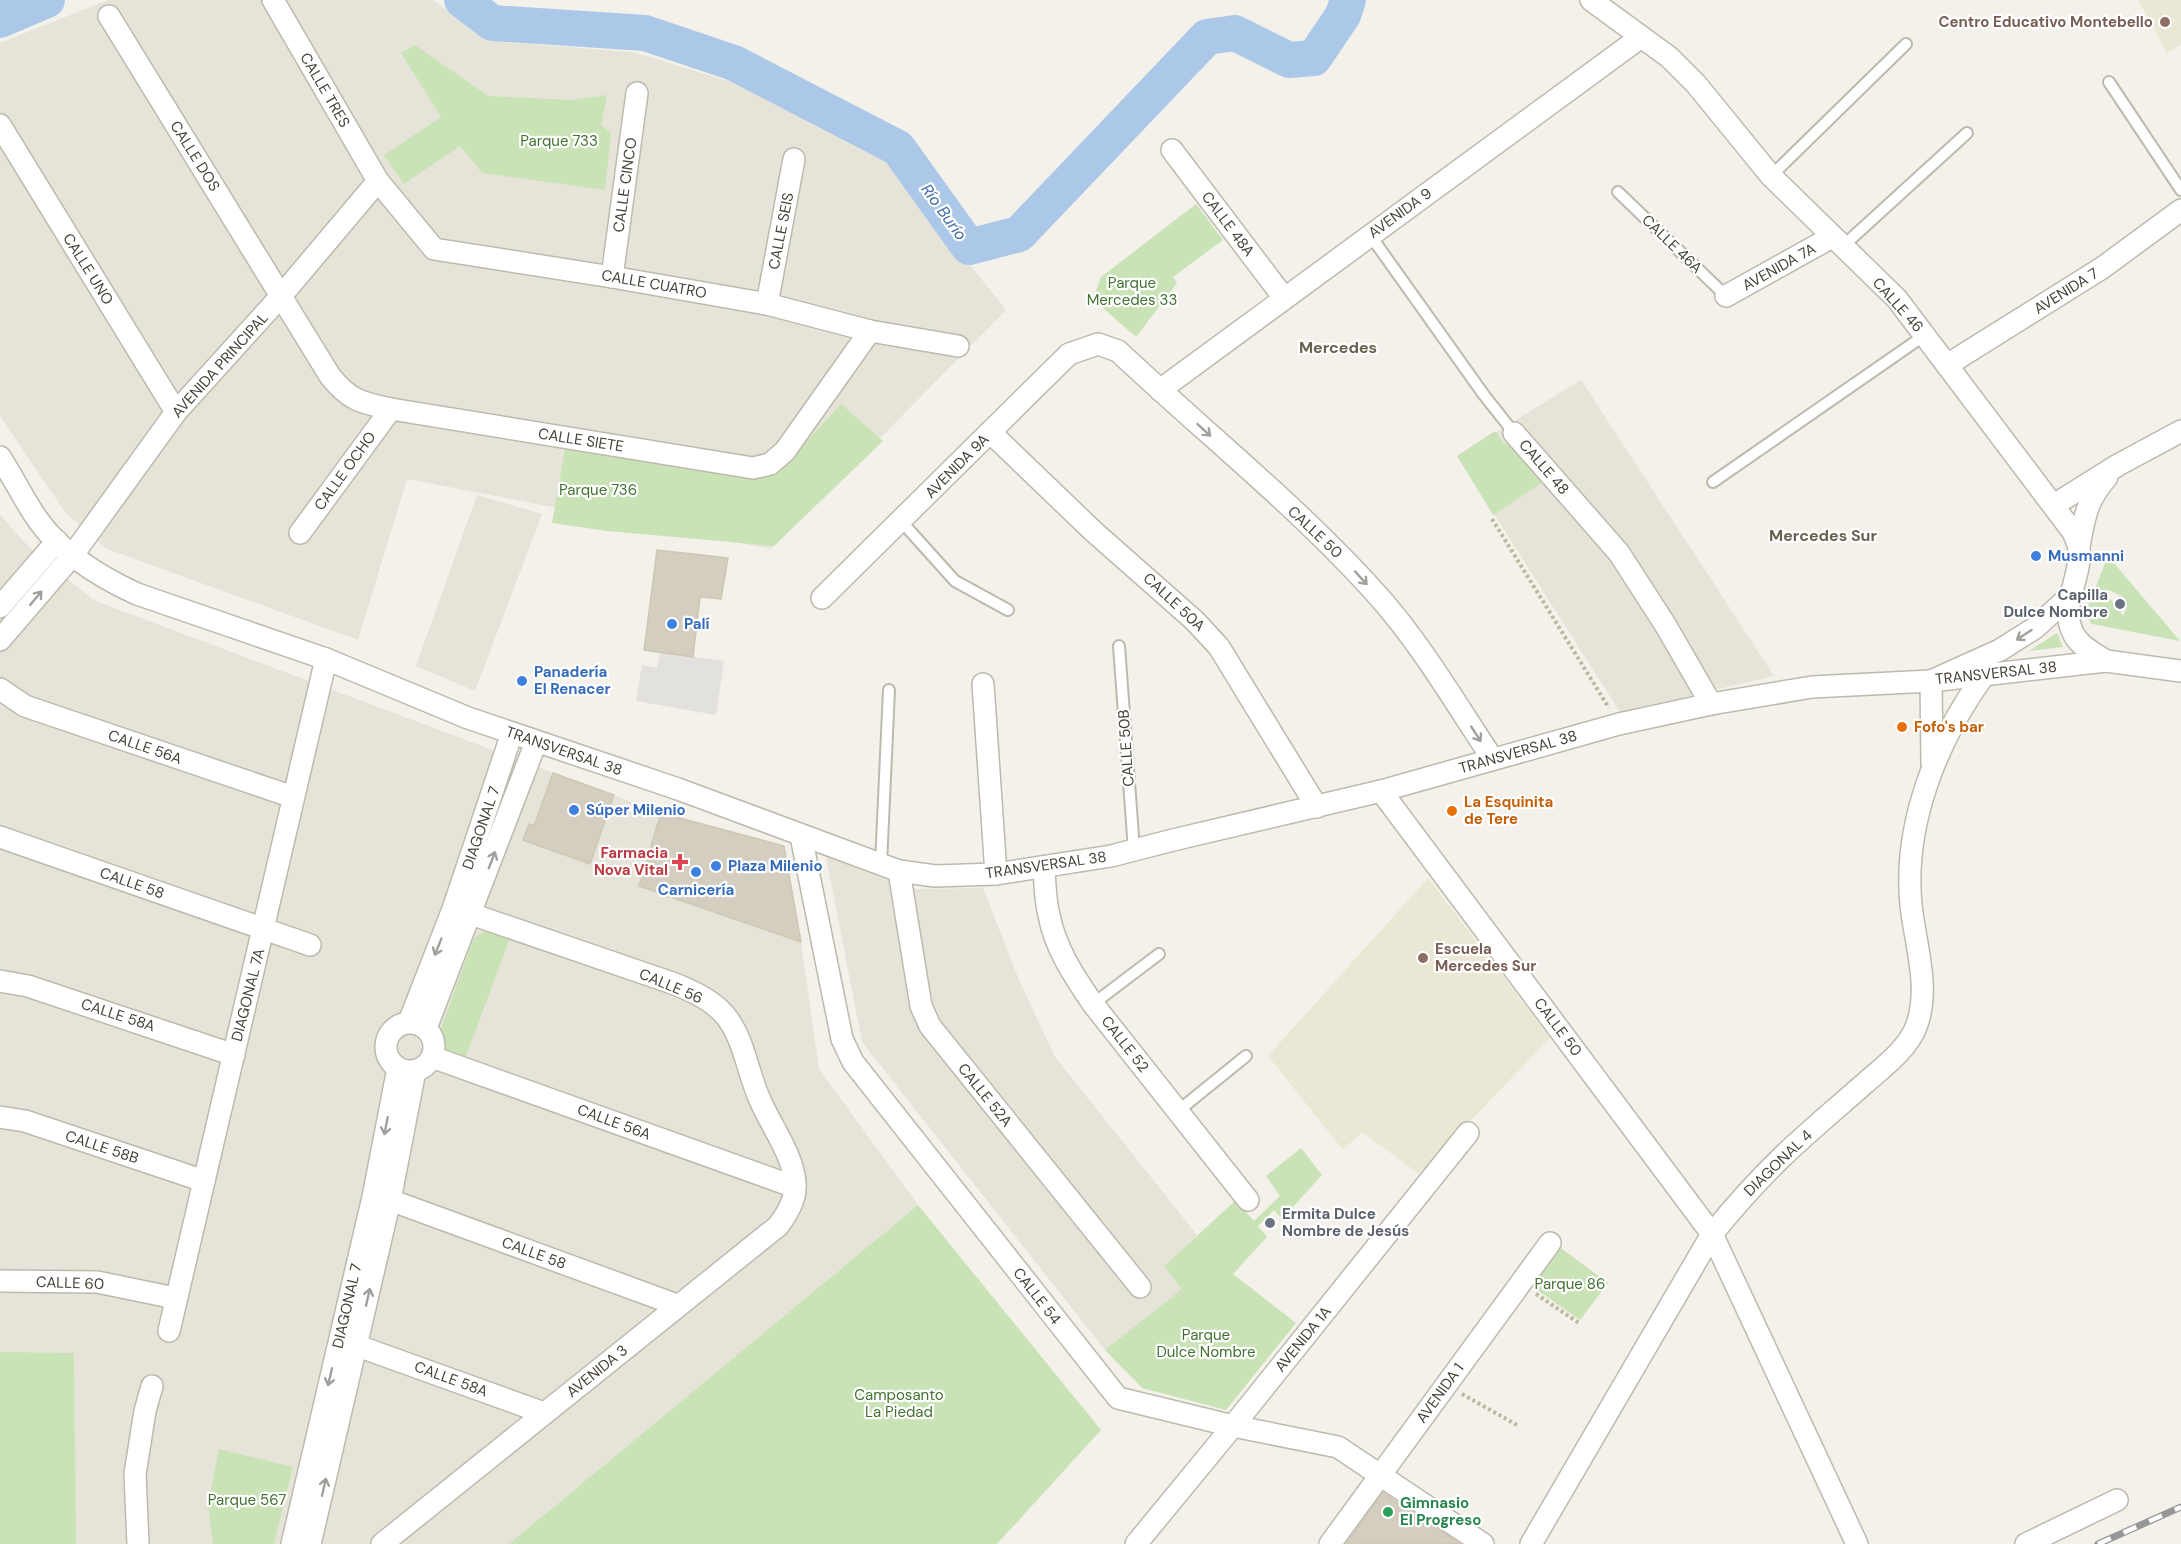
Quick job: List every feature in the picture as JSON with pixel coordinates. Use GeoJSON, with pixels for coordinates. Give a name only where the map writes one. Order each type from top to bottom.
{"type":"FeatureCollection","features":[{"type":"Feature","properties":{"kind":"street","name":"CALLE TRES"},"geometry":{"type":"LineString","coordinates":[[273,0],[378,181]]}},
{"type":"Feature","properties":{"kind":"street","name":"CALLE 46"},"geometry":{"type":"LineString","coordinates":[[1591,0],[1669,57],[1696,84],[1771,176],[1896,299],[2054,505],[2073,532],[2079,547]]}},
{"type":"Feature","properties":{"kind":"street","name":"CALLE DOS"},"geometry":{"type":"LineString","coordinates":[[109,16],[281,296]]}},
{"type":"Feature","properties":{"kind":"street","name":"AVENIDA 9"},"geometry":{"type":"LineString","coordinates":[[1160,390],[1641,36]]}},
{"type":"Feature","properties":{"kind":"street","name":"CALLE CINCO"},"geometry":{"type":"LineString","coordinates":[[612,276],[638,93]]}},
{"type":"Feature","properties":{"kind":"street","name":"CALLE UNO"},"geometry":{"type":"LineString","coordinates":[[0,125],[176,412]]}},
{"type":"Feature","properties":{"kind":"street","name":"CALLE 48A"},"geometry":{"type":"LineString","coordinates":[[1172,150],[1284,298]]}},
{"type":"Feature","properties":{"kind":"street","name":"CALLE SEIS"},"geometry":{"type":"LineString","coordinates":[[767,304],[794,159]]}},
{"type":"Feature","properties":{"kind":"street","name":"CALLE CUATRO"},"geometry":{"type":"LineString","coordinates":[[378,181],[434,249],[612,276],[767,304],[870,332],[958,346]]}},
{"type":"Feature","properties":{"kind":"street","name":"AVENIDA PRINCIPAL"},"geometry":{"type":"LineString","coordinates":[[0,640],[72,556],[176,412],[281,296],[378,181]]}},
{"type":"Feature","properties":{"kind":"street","name":"AVENIDA 7"},"geometry":{"type":"LineString","coordinates":[[1947,365],[2102,268],[2181,210]]}},
{"type":"Feature","properties":{"kind":"street","name":"AVENIDA 7A"},"geometry":{"type":"LineString","coordinates":[[1726,296],[1837,242]]}},
{"type":"Feature","properties":{"kind":"street","name":"CALLE SIETE"},"geometry":{"type":"LineString","coordinates":[[281,296],[342,392],[364,403],[753,468],[770,464],[785,451],[870,332]]}},
{"type":"Feature","properties":{"kind":"street","name":"CALLE 50"},"geometry":{"type":"LineString","coordinates":[[1098,344],[1118,351],[1338,552],[1374,592],[1426,658],[1492,758]]}},
{"type":"Feature","properties":{"kind":"street","name":"AVENIDA 9A"},"geometry":{"type":"LineString","coordinates":[[822,598],[902,522],[1069,354],[1098,344]]}},
{"type":"Feature","properties":{"kind":"street","name":"CALLE OCHO"},"geometry":{"type":"LineString","coordinates":[[300,533],[391,409]]}},
{"type":"Feature","properties":{"kind":"street"},"geometry":{"type":"LineString","coordinates":[[2054,505],[2118,465],[2181,431]]}},
{"type":"Feature","properties":{"kind":"street","name":"CALLE 50A"},"geometry":{"type":"LineString","coordinates":[[990,432],[1093,531],[1196,621],[1219,647],[1317,807]]}},
{"type":"Feature","properties":{"kind":"street","name":"CALLE 48"},"geometry":{"type":"LineString","coordinates":[[1514,433],[1619,553],[1666,626],[1711,704]]}},
{"type":"Feature","properties":{"kind":"street","name":"TRANSVERSAL 38"},"geometry":{"type":"LineString","coordinates":[[0,457],[39,520],[57,541],[72,556],[116,584],[137,594],[326,659],[468,718],[678,789],[890,868],[935,876],[996,874],[1112,856],[1317,807],[1619,724],[1711,704],[1812,687],[1931,681],[2106,661],[2181,671]]}},
{"type":"Feature","properties":{"kind":"street"},"geometry":{"type":"LineString","coordinates":[[2106,661],[2085,648],[2074,635],[2069,618],[2069,597],[2077,575],[2086,508],[2094,493],[2118,465]]}},
{"type":"Feature","properties":{"kind":"street"},"geometry":{"type":"LineString","coordinates":[[0,607],[57,541]]}},
{"type":"Feature","properties":{"kind":"street"},"geometry":{"type":"LineString","coordinates":[[1931,681],[2000,650],[2035,628],[2069,597]]}},
{"type":"Feature","properties":{"kind":"street","name":"DIAGONAL 7A"},"geometry":{"type":"LineString","coordinates":[[169,1331],[265,929],[326,659]]}},
{"type":"Feature","properties":{"kind":"street","name":"DIAGONAL 4"},"geometry":{"type":"LineString","coordinates":[[1531,1544],[1712,1234],[1752,1187],[1783,1156],[1890,1061],[1915,1029],[1921,1010],[1922,988],[1911,903],[1910,868],[1914,832],[1932,770],[1965,701],[1984,675]]}},
{"type":"Feature","properties":{"kind":"street","name":"DIAGONAL 4"},"geometry":{"type":"LineString","coordinates":[[1931,681],[1932,770]]}},
{"type":"Feature","properties":{"kind":"street"},"geometry":{"type":"LineString","coordinates":[[983,684],[996,874]]}},
{"type":"Feature","properties":{"kind":"street","name":"CALLE 56A"},"geometry":{"type":"LineString","coordinates":[[0,690],[25,706],[293,797]]}},
{"type":"Feature","properties":{"kind":"street","name":"DIAGONAL 7"},"geometry":{"type":"LineString","coordinates":[[462,912],[512,733]]}},
{"type":"Feature","properties":{"kind":"street","name":"DIAGONAL 7"},"geometry":{"type":"LineString","coordinates":[[310,1544],[348,1342],[381,1198],[406,1070],[388,1058],[387,1038],[396,1027],[417,1025],[462,912],[536,742]]}},
{"type":"Feature","properties":{"kind":"street","name":"CALLE 50"},"geometry":{"type":"LineString","coordinates":[[1381,790],[1712,1234],[1857,1544]]}},
{"type":"Feature","properties":{"kind":"street","name":"CALLE 54"},"geometry":{"type":"LineString","coordinates":[[801,836],[842,1039],[853,1062],[1118,1398],[1233,1426],[1338,1447],[1483,1544]]}},
{"type":"Feature","properties":{"kind":"street","name":"CALLE 58"},"geometry":{"type":"LineString","coordinates":[[0,837],[310,945]]}},
{"type":"Feature","properties":{"kind":"street","name":"CALLE 52A"},"geometry":{"type":"LineString","coordinates":[[890,868],[921,1006],[930,1026],[1140,1287]]}},
{"type":"Feature","properties":{"kind":"street","name":"CALLE 52"},"geometry":{"type":"LineString","coordinates":[[1044,868],[1048,915],[1058,946],[1093,1004],[1248,1200]]}},
{"type":"Feature","properties":{"kind":"street","name":"CALLE 56"},"geometry":{"type":"LineString","coordinates":[[462,912],[675,984],[703,996],[727,1018],[739,1041],[759,1099],[793,1166],[795,1187]]}},
{"type":"Feature","properties":{"kind":"street","name":"CALLE 58A"},"geometry":{"type":"LineString","coordinates":[[0,981],[28,986],[136,1020],[234,1055]]}},
{"type":"Feature","properties":{"kind":"street"},"geometry":{"type":"LineString","coordinates":[[406,1070],[425,1066],[434,1051],[433,1038],[417,1025]]}},
{"type":"Feature","properties":{"kind":"street","name":"CALLE 56A"},"geometry":{"type":"LineString","coordinates":[[432,1057],[795,1187]]}},
{"type":"Feature","properties":{"kind":"street","name":"CALLE 58B"},"geometry":{"type":"LineString","coordinates":[[0,1118],[25,1121],[204,1181]]}},
{"type":"Feature","properties":{"kind":"street","name":"AVENIDA 1A"},"geometry":{"type":"LineString","coordinates":[[1136,1544],[1468,1133]]}},
{"type":"Feature","properties":{"kind":"street","name":"AVENIDA 3"},"geometry":{"type":"LineString","coordinates":[[382,1544],[778,1226],[789,1211],[795,1187]]}},
{"type":"Feature","properties":{"kind":"street","name":"CALLE 58"},"geometry":{"type":"LineString","coordinates":[[381,1198],[677,1305]]}},
{"type":"Feature","properties":{"kind":"street","name":"AVENIDA 1"},"geometry":{"type":"LineString","coordinates":[[1330,1544],[1550,1243]]}},
{"type":"Feature","properties":{"kind":"street","name":"CALLE 60"},"geometry":{"type":"LineString","coordinates":[[0,1281],[97,1282],[175,1299]]}},
{"type":"Feature","properties":{"kind":"street","name":"DIAGONAL 7"},"geometry":{"type":"LineString","coordinates":[[292,1544],[348,1342]]}},
{"type":"Feature","properties":{"kind":"street","name":"CALLE 58A"},"geometry":{"type":"LineString","coordinates":[[348,1342],[544,1413]]}},
{"type":"Feature","properties":{"kind":"street"},"geometry":{"type":"LineString","coordinates":[[138,1544],[135,1474],[145,1411],[152,1386]]}},
{"type":"Feature","properties":{"kind":"street"},"geometry":{"type":"LineString","coordinates":[[2026,1544],[2117,1500]]}},
{"type":"Feature","properties":{"kind":"lane"},"geometry":{"type":"LineString","coordinates":[[1771,176],[1906,44]]}},
{"type":"Feature","properties":{"kind":"lane"},"geometry":{"type":"LineString","coordinates":[[2109,82],[2181,190]]}},
{"type":"Feature","properties":{"kind":"lane"},"geometry":{"type":"LineString","coordinates":[[1837,242],[1967,133]]}},
{"type":"Feature","properties":{"kind":"lane","name":"CALLE 46A"},"geometry":{"type":"LineString","coordinates":[[1618,192],[1726,296]]}},
{"type":"Feature","properties":{"kind":"lane","name":"CALLE 48"},"geometry":{"type":"LineString","coordinates":[[1370,235],[1484,395],[1514,433]]}},
{"type":"Feature","properties":{"kind":"lane"},"geometry":{"type":"LineString","coordinates":[[1713,482],[1925,335]]}},
{"type":"Feature","properties":{"kind":"lane"},"geometry":{"type":"LineString","coordinates":[[902,522],[955,580],[1008,610]]}},
{"type":"Feature","properties":{"kind":"lane","name":"CALLE 50B"},"geometry":{"type":"LineString","coordinates":[[1119,646],[1134,850]]}},
{"type":"Feature","properties":{"kind":"lane"},"geometry":{"type":"LineString","coordinates":[[889,690],[890,868]]}},
{"type":"Feature","properties":{"kind":"lane"},"geometry":{"type":"LineString","coordinates":[[1093,1004],[1159,954]]}},
{"type":"Feature","properties":{"kind":"lane"},"geometry":{"type":"LineString","coordinates":[[1178,1111],[1246,1056]]}},
{"type":"Feature","properties":{"kind":"path"},"geometry":{"type":"LineString","coordinates":[[1492,519],[1619,724]]}},
{"type":"Feature","properties":{"kind":"path"},"geometry":{"type":"LineString","coordinates":[[1520,1283],[1579,1323]]}},
{"type":"Feature","properties":{"kind":"path"},"geometry":{"type":"LineString","coordinates":[[1446,1385],[1517,1425]]}},
{"type":"Feature","properties":{"kind":"shaded area"},"geometry":{"type":"Polygon","coordinates":[[[108,0],[433,0],[487,41],[633,52],[741,85],[883,157],[1006,310],[771,549],[407,479],[358,640],[107,549],[65,512],[0,416],[0,43],[108,0]]]}},
{"type":"Feature","properties":{"kind":"shaded area","name":"Centro Educativo Montebello"},"geometry":{"type":"Polygon","coordinates":[[[2138,0],[2181,0],[2181,44],[2167,53],[2138,0]]]}},
{"type":"Feature","properties":{"kind":"shaded area"},"geometry":{"type":"Polygon","coordinates":[[[1581,380],[1774,676],[1620,712],[1457,456],[1581,380]]]}},
{"type":"Feature","properties":{"kind":"shaded area"},"geometry":{"type":"Polygon","coordinates":[[[477,495],[542,514],[475,691],[416,666],[477,495]]]}},
{"type":"Feature","properties":{"kind":"shaded area"},"geometry":{"type":"Polygon","coordinates":[[[0,515],[29,547],[93,600],[661,813],[639,885],[801,942],[819,1069],[918,1205],[509,1544],[0,1544],[0,515]]]}},
{"type":"Feature","properties":{"kind":"shaded area"},"geometry":{"type":"Polygon","coordinates":[[[660,652],[724,661],[716,715],[636,701],[642,665],[657,668],[660,652]]]}},
{"type":"Feature","properties":{"kind":"shaded area"},"geometry":{"type":"Polygon","coordinates":[[[826,856],[889,881],[917,889],[983,888],[1019,980],[1055,1057],[1197,1235],[1164,1266],[1183,1289],[1105,1350],[862,1042],[826,856]]]}},
{"type":"Feature","properties":{"kind":"shaded area","name":"Escuela Mercedes Sur"},"geometry":{"type":"Polygon","coordinates":[[[1428,878],[1550,1038],[1419,1174],[1362,1132],[1343,1150],[1268,1056],[1428,878]]]}},
{"type":"Feature","properties":{"kind":"green space","name":"Parque 733"},"geometry":{"type":"Polygon","coordinates":[[[415,45],[488,96],[573,100],[607,95],[601,125],[611,133],[605,190],[482,173],[460,146],[404,184],[384,155],[441,117],[401,53],[415,45]]]}},
{"type":"Feature","properties":{"kind":"green space","name":"Parque Mercedes 33"},"geometry":{"type":"Polygon","coordinates":[[[1196,204],[1223,240],[1173,277],[1177,283],[1136,337],[1093,299],[1101,277],[1196,204]]]}},
{"type":"Feature","properties":{"kind":"green space","name":"Parque 736"},"geometry":{"type":"Polygon","coordinates":[[[841,404],[883,441],[774,546],[607,531],[552,523],[566,444],[750,479],[769,476],[781,469],[841,404]]]}},
{"type":"Feature","properties":{"kind":"green space"},"geometry":{"type":"Polygon","coordinates":[[[1495,431],[1503,443],[1536,458],[1552,476],[1493,515],[1457,456],[1495,431]]]}},
{"type":"Feature","properties":{"kind":"green space"},"geometry":{"type":"Polygon","coordinates":[[[2108,556],[2180,641],[2092,624],[2085,614],[2108,556]],[[2108,590],[2104,591],[2123,616],[2127,607],[2122,596],[2108,590]]]}},
{"type":"Feature","properties":{"kind":"green space"},"geometry":{"type":"Polygon","coordinates":[[[2057,633],[2063,647],[2029,651],[2057,633]]]}},
{"type":"Feature","properties":{"kind":"green space"},"geometry":{"type":"Polygon","coordinates":[[[487,930],[510,938],[466,1056],[444,1049],[439,1034],[474,938],[487,930]]]}},
{"type":"Feature","properties":{"kind":"green space","name":"Parque Dulce Nombre"},"geometry":{"type":"Polygon","coordinates":[[[1301,1148],[1322,1175],[1282,1219],[1274,1210],[1258,1226],[1267,1237],[1233,1274],[1296,1323],[1226,1410],[1142,1388],[1105,1350],[1182,1289],[1164,1266],[1236,1200],[1254,1221],[1280,1196],[1266,1176],[1301,1148]]]}},
{"type":"Feature","properties":{"kind":"green space","name":"Camposanto La Piedad"},"geometry":{"type":"Polygon","coordinates":[[[918,1205],[1101,1430],[997,1544],[509,1544],[918,1205]]]}},
{"type":"Feature","properties":{"kind":"green space","name":"Parque 86"},"geometry":{"type":"Polygon","coordinates":[[[1558,1246],[1608,1283],[1580,1320],[1530,1285],[1558,1246]]]}},
{"type":"Feature","properties":{"kind":"green space"},"geometry":{"type":"Polygon","coordinates":[[[0,1352],[74,1353],[76,1544],[0,1544],[0,1352]]]}},
{"type":"Feature","properties":{"kind":"green space","name":"Parque 567"},"geometry":{"type":"Polygon","coordinates":[[[219,1449],[293,1467],[274,1544],[213,1544],[208,1505],[219,1449]]]}},
{"type":"Feature","properties":{"kind":"building","name":"Palí"},"geometry":{"type":"Polygon","coordinates":[[[657,550],[728,558],[721,599],[700,597],[693,657],[644,650],[657,550]]]}},
{"type":"Feature","properties":{"kind":"building","name":"Súper Milenio"},"geometry":{"type":"Polygon","coordinates":[[[553,773],[614,795],[590,864],[523,840],[529,824],[534,826],[553,773]]]}},
{"type":"Feature","properties":{"kind":"building","name":"Plaza Milenio"},"geometry":{"type":"Polygon","coordinates":[[[661,813],[784,846],[801,942],[639,886],[661,813]]]}},
{"type":"Feature","properties":{"kind":"building","name":"Gimnasio El Progreso"},"geometry":{"type":"Polygon","coordinates":[[[1383,1493],[1460,1544],[1346,1544],[1383,1493]]]}},
{"type":"Feature","properties":{"kind":"waterway","name":"Río Burío"},"geometry":{"type":"LineString","coordinates":[[0,20],[47,0]]}},
{"type":"Feature","properties":{"kind":"waterway","name":"Río Burío"},"geometry":{"type":"LineString","coordinates":[[462,0],[492,23],[645,33],[734,63],[898,148],[969,247],[1019,234],[1207,37],[1235,33],[1289,60],[1314,58],[1343,15],[1348,0]]}},
{"type":"Feature","properties":{"kind":"railway"},"geometry":{"type":"LineString","coordinates":[[2098,1544],[2181,1507]]}},
{"type":"Feature","properties":{"kind":"place","name":"Centro Educativo Montebello"},"geometry":{"type":"Point","coordinates":[2165,22]}},
{"type":"Feature","properties":{"kind":"place","name":"Musmanni"},"geometry":{"type":"Point","coordinates":[2036,556]}},
{"type":"Feature","properties":{"kind":"place","name":"Capilla Dulce Nombre"},"geometry":{"type":"Point","coordinates":[2120,604]}},
{"type":"Feature","properties":{"kind":"place","name":"Palí"},"geometry":{"type":"Point","coordinates":[672,624]}},
{"type":"Feature","properties":{"kind":"place","name":"Panadería El Renacer"},"geometry":{"type":"Point","coordinates":[522,681]}},
{"type":"Feature","properties":{"kind":"place","name":"Fofo's bar"},"geometry":{"type":"Point","coordinates":[1902,727]}},
{"type":"Feature","properties":{"kind":"place","name":"Súper Milenio"},"geometry":{"type":"Point","coordinates":[574,810]}},
{"type":"Feature","properties":{"kind":"place","name":"La Esquinita de Tere"},"geometry":{"type":"Point","coordinates":[1452,811]}},
{"type":"Feature","properties":{"kind":"place","name":"Farmacia Nova Vital"},"geometry":{"type":"Point","coordinates":[680,862]}},
{"type":"Feature","properties":{"kind":"place","name":"Plaza Milenio"},"geometry":{"type":"Point","coordinates":[716,866]}},
{"type":"Feature","properties":{"kind":"place","name":"Carnicería"},"geometry":{"type":"Point","coordinates":[696,872]}},
{"type":"Feature","properties":{"kind":"place","name":"Escuela Mercedes Sur"},"geometry":{"type":"Point","coordinates":[1423,958]}},
{"type":"Feature","properties":{"kind":"place","name":"Ermita Dulce Nombre de Jesús"},"geometry":{"type":"Point","coordinates":[1270,1223]}},
{"type":"Feature","properties":{"kind":"place","name":"Gimnasio El Progreso"},"geometry":{"type":"Point","coordinates":[1388,1512]}},
{"type":"Feature","properties":{"kind":"district","name":"Mercedes"},"geometry":{"type":"Point","coordinates":[1338,347]}},
{"type":"Feature","properties":{"kind":"district","name":"Mercedes Sur"},"geometry":{"type":"Point","coordinates":[1823,535]}}]}
